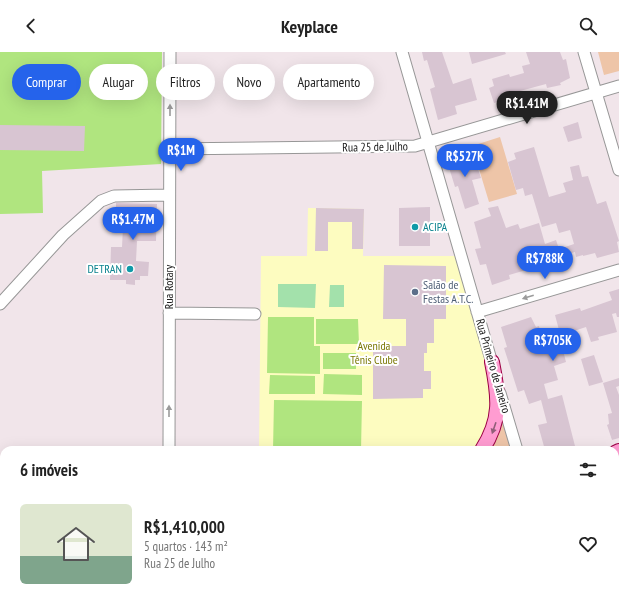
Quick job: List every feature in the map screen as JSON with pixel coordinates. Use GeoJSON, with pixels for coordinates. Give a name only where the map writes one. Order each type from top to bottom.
{"type":"FeatureCollection","features":[{"type":"Feature","properties":{"kind":"main road"},"geometry":{"type":"LineString","coordinates":[[485,446],[490,438],[495,425],[498,407],[492,362]]}},
{"type":"Feature","properties":{"kind":"street","name":"Rua Rotary"},"geometry":{"type":"LineString","coordinates":[[168,446],[170,52]]}},
{"type":"Feature","properties":{"kind":"street","name":"Rua Primeiro de Janeiro"},"geometry":{"type":"LineString","coordinates":[[402,52],[516,446]]}},
{"type":"Feature","properties":{"kind":"street"},"geometry":{"type":"LineString","coordinates":[[584,52],[619,170]]}},
{"type":"Feature","properties":{"kind":"street","name":"Rua 25 de Julho"},"geometry":{"type":"LineString","coordinates":[[170,149],[415,146],[619,86]]}},
{"type":"Feature","properties":{"kind":"street"},"geometry":{"type":"LineString","coordinates":[[0,304],[63,235],[101,201],[114,196],[169,195]]}},
{"type":"Feature","properties":{"kind":"street"},"geometry":{"type":"LineString","coordinates":[[477,312],[619,270]]}},
{"type":"Feature","properties":{"kind":"street"},"geometry":{"type":"LineString","coordinates":[[169,313],[255,314]]}},
{"type":"Feature","properties":{"kind":"shaded area"},"geometry":{"type":"Polygon","coordinates":[[[0,52],[162,52],[162,64],[156,64],[156,100],[162,100],[161,164],[42,171],[43,213],[0,214],[0,52]]]}},
{"type":"Feature","properties":{"kind":"shaded area"},"geometry":{"type":"Polygon","coordinates":[[[598,52],[619,52],[619,71],[604,75],[598,52]]]}},
{"type":"Feature","properties":{"kind":"shaded area"},"geometry":{"type":"Polygon","coordinates":[[[500,137],[517,194],[489,202],[472,146],[500,137]]]}},
{"type":"Feature","properties":{"kind":"shaded area"},"geometry":{"type":"Polygon","coordinates":[[[278,284],[316,284],[315,308],[278,307],[278,284]]]}},
{"type":"Feature","properties":{"kind":"shaded area"},"geometry":{"type":"Polygon","coordinates":[[[330,285],[344,285],[344,307],[329,307],[330,285]]]}},
{"type":"Feature","properties":{"kind":"shaded area"},"geometry":{"type":"Polygon","coordinates":[[[268,317],[314,317],[314,346],[320,346],[320,374],[267,373],[268,317]]]}},
{"type":"Feature","properties":{"kind":"shaded area"},"geometry":{"type":"Polygon","coordinates":[[[316,319],[358,319],[359,344],[316,344],[316,319]]]}},
{"type":"Feature","properties":{"kind":"shaded area"},"geometry":{"type":"Polygon","coordinates":[[[323,353],[356,353],[356,369],[323,369],[323,353]]]}},
{"type":"Feature","properties":{"kind":"shaded area"},"geometry":{"type":"Polygon","coordinates":[[[324,374],[362,375],[362,395],[323,394],[324,374]]]}},
{"type":"Feature","properties":{"kind":"shaded area"},"geometry":{"type":"Polygon","coordinates":[[[270,375],[315,376],[315,394],[269,394],[270,375]]]}},
{"type":"Feature","properties":{"kind":"shaded area"},"geometry":{"type":"Polygon","coordinates":[[[274,400],[362,401],[361,446],[273,446],[274,400]]]}},
{"type":"Feature","properties":{"kind":"shaded area"},"geometry":{"type":"Polygon","coordinates":[[[502,409],[513,446],[486,446],[502,409]]]}},
{"type":"Feature","properties":{"kind":"green space","name":"Avenida Tênis Clube"},"geometry":{"type":"Polygon","coordinates":[[[308,208],[364,209],[363,256],[461,256],[496,388],[483,446],[259,446],[261,256],[307,256],[308,208]]]}},
{"type":"Feature","properties":{"kind":"building"},"geometry":{"type":"Polygon","coordinates":[[[422,52],[442,52],[453,84],[471,78],[477,100],[455,106],[457,114],[438,120],[430,89],[435,87],[427,60],[424,61],[422,52]]]}},
{"type":"Feature","properties":{"kind":"building"},"geometry":{"type":"Polygon","coordinates":[[[469,52],[505,52],[506,54],[472,64],[469,52]]]}},
{"type":"Feature","properties":{"kind":"building"},"geometry":{"type":"Polygon","coordinates":[[[526,52],[560,52],[563,60],[566,59],[570,78],[560,83],[561,85],[547,88],[546,84],[509,94],[510,98],[494,103],[489,88],[494,86],[492,79],[509,74],[510,77],[524,73],[522,66],[530,64],[526,52]]]}},
{"type":"Feature","properties":{"kind":"building"},"geometry":{"type":"Polygon","coordinates":[[[578,122],[582,138],[568,142],[563,127],[578,122]]]}},
{"type":"Feature","properties":{"kind":"building"},"geometry":{"type":"Polygon","coordinates":[[[0,125],[85,126],[84,151],[0,150],[0,125]]]}},
{"type":"Feature","properties":{"kind":"building"},"geometry":{"type":"Polygon","coordinates":[[[534,147],[549,197],[566,192],[563,183],[573,180],[570,167],[579,165],[582,177],[588,176],[597,204],[606,201],[619,241],[617,242],[619,252],[597,258],[595,253],[576,257],[575,252],[561,256],[562,260],[558,261],[558,263],[541,269],[540,266],[509,275],[510,279],[492,285],[486,264],[480,265],[475,249],[481,248],[474,222],[491,216],[488,208],[498,206],[506,228],[518,224],[520,229],[539,223],[545,244],[556,240],[559,249],[574,244],[570,230],[559,233],[556,223],[542,227],[532,194],[525,196],[523,188],[516,190],[508,162],[516,159],[514,153],[534,147]]]}},
{"type":"Feature","properties":{"kind":"building"},"geometry":{"type":"Polygon","coordinates":[[[473,153],[481,178],[472,180],[479,204],[465,209],[458,186],[455,187],[447,161],[473,153]]]}},
{"type":"Feature","properties":{"kind":"building"},"geometry":{"type":"Polygon","coordinates":[[[116,203],[157,204],[156,241],[137,241],[136,261],[149,262],[148,276],[140,276],[140,280],[135,280],[135,285],[126,284],[126,280],[110,280],[111,247],[122,247],[123,227],[116,213],[116,203]]]}},
{"type":"Feature","properties":{"kind":"building","name":"ACIPA"},"geometry":{"type":"Polygon","coordinates":[[[430,207],[430,246],[399,246],[399,208],[430,207]]]}},
{"type":"Feature","properties":{"kind":"building"},"geometry":{"type":"Polygon","coordinates":[[[316,208],[364,209],[363,249],[352,249],[352,222],[328,222],[328,251],[315,251],[316,208]]]}},
{"type":"Feature","properties":{"kind":"building"},"geometry":{"type":"Polygon","coordinates":[[[384,265],[446,266],[446,319],[434,319],[434,343],[427,343],[427,353],[424,353],[424,371],[431,371],[431,389],[423,389],[423,398],[373,399],[373,346],[406,346],[406,319],[383,319],[384,265]]]}},
{"type":"Feature","properties":{"kind":"building"},"geometry":{"type":"Polygon","coordinates":[[[619,289],[619,317],[617,317],[616,313],[612,314],[617,332],[598,337],[599,340],[591,342],[586,327],[571,332],[572,336],[569,337],[572,347],[563,350],[566,362],[554,366],[558,380],[544,384],[548,399],[562,395],[575,446],[544,446],[538,425],[547,423],[541,400],[529,404],[524,390],[518,392],[504,348],[507,347],[501,327],[531,317],[536,327],[539,326],[541,335],[559,330],[555,315],[580,308],[581,311],[612,300],[609,292],[619,289]]]}},
{"type":"Feature","properties":{"kind":"building"},"geometry":{"type":"Polygon","coordinates":[[[594,355],[603,382],[589,386],[581,359],[594,355]]]}},
{"type":"Feature","properties":{"kind":"building"},"geometry":{"type":"Polygon","coordinates":[[[619,378],[619,386],[616,387],[619,395],[619,438],[612,440],[607,425],[609,424],[608,414],[612,413],[603,383],[619,378]]]}},
{"type":"Feature","properties":{"kind":"place","name":"ACIPA"},"geometry":{"type":"Point","coordinates":[415,227]}},
{"type":"Feature","properties":{"kind":"place","name":"DETRAN"},"geometry":{"type":"Point","coordinates":[130,269]}},
{"type":"Feature","properties":{"kind":"place","name":"Salão de Festas A.T.C."},"geometry":{"type":"Point","coordinates":[415,292]}}]}
